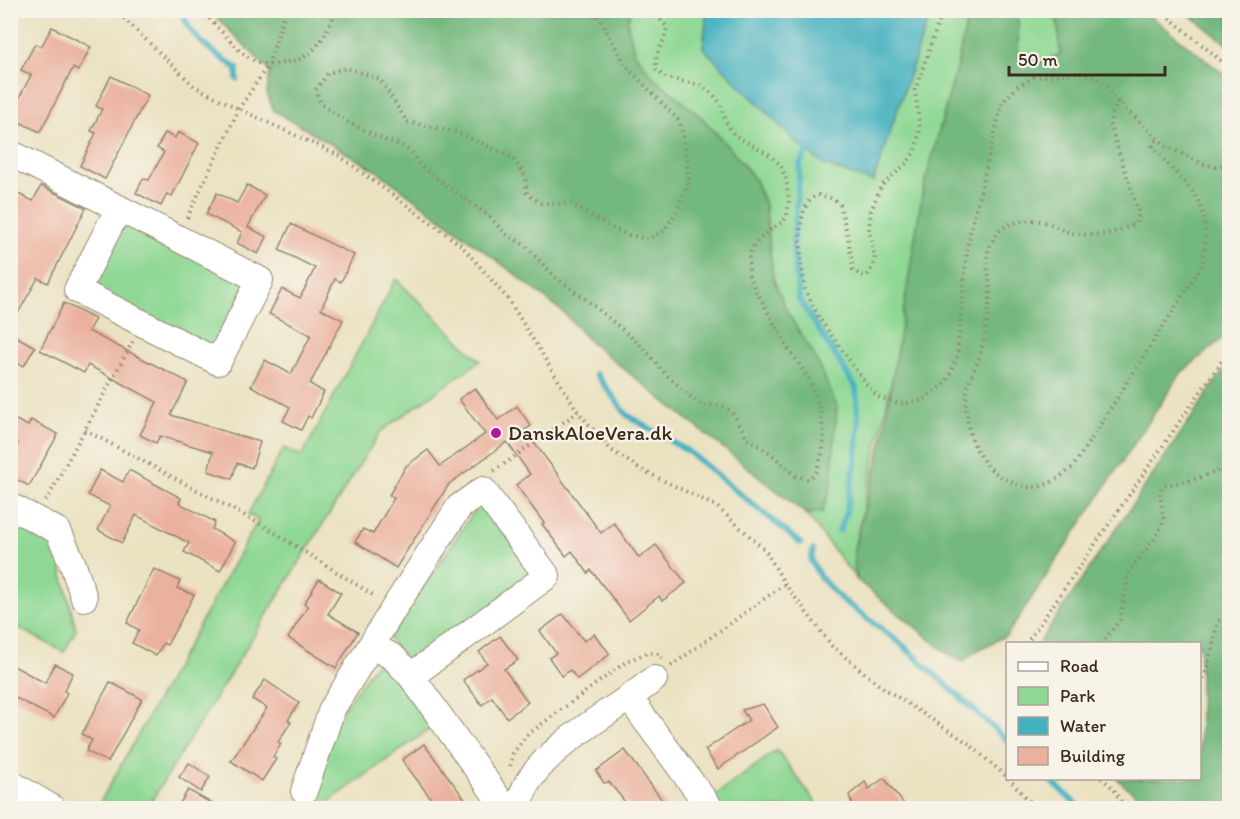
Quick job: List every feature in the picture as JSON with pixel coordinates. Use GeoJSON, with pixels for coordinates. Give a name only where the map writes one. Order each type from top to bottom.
{"type":"FeatureCollection","features":[{"type":"Feature","properties":{"kind":"street"},"geometry":{"type":"LineString","coordinates":[[10,153],[119,208],[260,280],[218,362],[77,290],[119,208]]}},
{"type":"Feature","properties":{"kind":"street"},"geometry":{"type":"LineString","coordinates":[[304,791],[332,710],[459,507],[483,490],[547,576],[411,676]]}},
{"type":"Feature","properties":{"kind":"street"},"geometry":{"type":"LineString","coordinates":[[10,506],[58,531],[72,562],[84,598]]}},
{"type":"Feature","properties":{"kind":"street"},"geometry":{"type":"LineString","coordinates":[[372,646],[393,657],[411,676],[505,808]]}},
{"type":"Feature","properties":{"kind":"street"},"geometry":{"type":"LineString","coordinates":[[517,808],[530,779],[557,749],[654,680]]}},
{"type":"Feature","properties":{"kind":"street"},"geometry":{"type":"LineString","coordinates":[[630,699],[710,808]]}},
{"type":"Feature","properties":{"kind":"street"},"geometry":{"type":"LineString","coordinates":[[10,783],[52,808]]}},
{"type":"Feature","properties":{"kind":"path"},"geometry":{"type":"LineString","coordinates":[[115,10],[194,86],[338,155],[461,244],[508,299],[578,412],[612,450],[640,469],[716,506],[765,550],[785,584],[832,646],[879,686],[968,743],[1006,776]]}},
{"type":"Feature","properties":{"kind":"path"},"geometry":{"type":"LineString","coordinates":[[201,10],[241,52],[257,63],[268,65],[298,60],[311,53],[323,38],[337,10]]}},
{"type":"Feature","properties":{"kind":"path"},"geometry":{"type":"LineString","coordinates":[[177,238],[239,109],[268,65],[286,10]]}},
{"type":"Feature","properties":{"kind":"path"},"geometry":{"type":"LineString","coordinates":[[595,10],[626,64],[680,122],[689,181],[675,214],[663,231],[648,239],[631,236],[612,228],[571,204],[540,203],[527,192],[525,176],[512,158],[456,132],[407,122],[380,79],[347,68],[328,73],[316,90],[321,104],[348,123],[401,145],[412,153],[420,166],[490,217],[506,234],[526,246],[555,277],[635,340],[660,369],[691,397],[702,405],[723,406],[732,412],[747,438],[771,453],[796,476],[808,479],[816,472],[823,451],[824,433],[820,409],[810,381],[788,348],[749,278],[749,255],[755,244],[784,221],[787,215],[789,201],[786,179],[781,166],[770,155],[734,135],[726,122],[721,104],[713,94],[700,85],[666,78],[656,70],[655,57],[666,36],[667,27],[660,19],[635,10]]}},
{"type":"Feature","properties":{"kind":"path"},"geometry":{"type":"LineString","coordinates":[[943,10],[915,90],[920,129],[915,151],[907,163],[881,186],[871,211],[869,230],[874,256],[873,267],[867,276],[860,275],[853,270],[840,205],[834,199],[818,195],[810,199],[804,210],[800,226],[805,289],[819,318],[878,397],[900,404],[923,400],[946,383],[957,357],[968,241],[1002,103],[1018,86],[1034,76],[1079,73],[1094,76],[1107,86],[1118,102],[1166,146],[1203,164],[1216,167],[1230,163]]}},
{"type":"Feature","properties":{"kind":"path"},"geometry":{"type":"LineString","coordinates":[[1160,10],[1230,68]]}},
{"type":"Feature","properties":{"kind":"path"},"geometry":{"type":"LineString","coordinates":[[1118,102],[1111,116],[1110,125],[1135,201],[1138,214],[1136,223],[1122,230],[1091,236],[1065,231],[1045,222],[1026,219],[999,230],[988,248],[990,293],[981,352],[967,388],[966,417],[974,445],[987,467],[998,476],[1016,484],[1032,487],[1049,485],[1072,467],[1201,267],[1205,252],[1204,219],[1197,198],[1164,162],[1153,146],[1158,137]]}},
{"type":"Feature","properties":{"kind":"path"},"geometry":{"type":"LineString","coordinates":[[36,520],[142,324]]}},
{"type":"Feature","properties":{"kind":"path"},"geometry":{"type":"LineString","coordinates":[[1027,642],[1230,349]]}},
{"type":"Feature","properties":{"kind":"path"},"geometry":{"type":"LineString","coordinates":[[483,490],[492,473],[578,412]]}},
{"type":"Feature","properties":{"kind":"path"},"geometry":{"type":"LineString","coordinates":[[85,430],[264,526],[394,608]]}},
{"type":"Feature","properties":{"kind":"path"},"geometry":{"type":"LineString","coordinates":[[1103,642],[1120,620],[1129,571],[1156,537],[1164,520],[1160,495],[1162,486],[1196,479],[1230,466]]}},
{"type":"Feature","properties":{"kind":"path"},"geometry":{"type":"LineString","coordinates":[[654,680],[785,584]]}},
{"type":"Feature","properties":{"kind":"path"},"geometry":{"type":"LineString","coordinates":[[1201,684],[1208,666],[1218,621],[1230,612]]}},
{"type":"Feature","properties":{"kind":"path"},"geometry":{"type":"LineString","coordinates":[[1010,780],[1036,808]]}},
{"type":"Feature","properties":{"kind":"path"},"geometry":{"type":"LineString","coordinates":[[1103,780],[1113,788],[1125,808]]}},
{"type":"Feature","properties":{"kind":"green space"},"geometry":{"type":"Polygon","coordinates":[[[210,11],[631,11],[627,22],[634,52],[653,77],[700,116],[729,147],[754,178],[765,205],[773,278],[788,314],[813,353],[837,406],[831,487],[822,512],[806,514],[590,342],[565,314],[515,274],[377,171],[273,110],[267,93],[270,71],[210,11]]]}},
{"type":"Feature","properties":{"kind":"green space"},"geometry":{"type":"Polygon","coordinates":[[[631,11],[707,11],[703,48],[797,143],[824,165],[873,182],[931,11],[969,11],[958,62],[922,195],[895,367],[854,549],[857,580],[806,514],[822,512],[813,353],[788,314],[773,278],[765,205],[754,178],[729,147],[700,116],[653,77],[634,52],[627,22],[631,11]]]}},
{"type":"Feature","properties":{"kind":"green space"},"geometry":{"type":"Polygon","coordinates":[[[969,11],[1018,11],[1018,55],[1035,65],[1060,54],[1058,25],[1054,11],[1144,11],[1229,78],[1230,330],[1181,373],[1007,635],[976,651],[964,661],[951,656],[857,580],[854,549],[882,443],[922,195],[958,62],[969,11]]]}},
{"type":"Feature","properties":{"kind":"green space"},"geometry":{"type":"Polygon","coordinates":[[[1018,11],[1054,11],[1058,25],[1060,54],[1035,65],[1018,55],[1018,11]]]}},
{"type":"Feature","properties":{"kind":"green space"},"geometry":{"type":"Polygon","coordinates":[[[1185,11],[1229,11],[1229,46],[1185,11]]]}},
{"type":"Feature","properties":{"kind":"green space"},"geometry":{"type":"Polygon","coordinates":[[[121,218],[247,282],[211,352],[85,287],[121,218]]]}},
{"type":"Feature","properties":{"kind":"green space"},"geometry":{"type":"Polygon","coordinates":[[[396,279],[480,361],[380,432],[147,808],[97,808],[258,520],[248,514],[284,448],[302,456],[396,279]]]}},
{"type":"Feature","properties":{"kind":"green space"},"geometry":{"type":"Polygon","coordinates":[[[1229,362],[1229,808],[1152,808],[1118,780],[1201,780],[1201,642],[1040,642],[1229,362]]]}},
{"type":"Feature","properties":{"kind":"green space"},"geometry":{"type":"Polygon","coordinates":[[[481,501],[536,575],[411,668],[389,638],[481,501]]]}},
{"type":"Feature","properties":{"kind":"green space"},"geometry":{"type":"Polygon","coordinates":[[[10,515],[54,537],[76,630],[64,652],[11,624],[10,515]]]}},
{"type":"Feature","properties":{"kind":"green space"},"geometry":{"type":"Polygon","coordinates":[[[380,658],[431,728],[320,808],[307,808],[339,714],[380,658]]]}},
{"type":"Feature","properties":{"kind":"green space"},"geometry":{"type":"Polygon","coordinates":[[[777,750],[820,808],[720,808],[712,798],[777,750]]]}},
{"type":"Feature","properties":{"kind":"water"},"geometry":{"type":"Polygon","coordinates":[[[707,11],[931,11],[873,182],[824,165],[797,143],[703,48],[707,11]]]}},
{"type":"Feature","properties":{"kind":"building"},"geometry":{"type":"Polygon","coordinates":[[[52,27],[91,47],[78,71],[73,68],[40,132],[13,119],[16,114],[12,112],[31,75],[21,70],[35,44],[41,47],[52,27]]]}},
{"type":"Feature","properties":{"kind":"building"},"geometry":{"type":"Polygon","coordinates":[[[111,76],[148,95],[105,179],[80,166],[96,133],[91,131],[102,109],[96,106],[111,76]]]}},
{"type":"Feature","properties":{"kind":"building"},"geometry":{"type":"Polygon","coordinates":[[[178,132],[199,143],[172,196],[167,194],[161,206],[136,193],[143,179],[149,180],[164,152],[157,148],[165,133],[175,138],[178,132]]]}},
{"type":"Feature","properties":{"kind":"building"},"geometry":{"type":"Polygon","coordinates":[[[247,185],[265,195],[248,227],[267,237],[258,254],[237,243],[242,232],[206,214],[217,193],[237,203],[247,185]]]}},
{"type":"Feature","properties":{"kind":"building"},"geometry":{"type":"Polygon","coordinates":[[[41,186],[86,208],[48,283],[38,278],[10,327],[10,190],[33,201],[41,186]]]}},
{"type":"Feature","properties":{"kind":"building"},"geometry":{"type":"Polygon","coordinates":[[[291,224],[354,255],[341,282],[335,279],[321,309],[343,320],[310,384],[324,392],[311,418],[308,416],[301,430],[283,421],[290,407],[251,386],[265,360],[291,374],[311,335],[269,314],[282,289],[300,298],[315,268],[279,250],[291,224]]]}},
{"type":"Feature","properties":{"kind":"building"},"geometry":{"type":"Polygon","coordinates":[[[64,303],[95,319],[88,331],[188,382],[171,415],[260,442],[252,468],[237,463],[232,479],[208,471],[213,452],[160,436],[156,443],[140,435],[157,402],[88,365],[84,373],[40,350],[64,303]]]}},
{"type":"Feature","properties":{"kind":"building"},"geometry":{"type":"Polygon","coordinates":[[[10,333],[35,347],[24,366],[10,359],[10,333]]]}},
{"type":"Feature","properties":{"kind":"building"},"geometry":{"type":"Polygon","coordinates":[[[475,388],[498,420],[517,406],[531,426],[525,430],[601,533],[614,523],[639,558],[656,545],[686,583],[662,601],[659,596],[629,620],[591,570],[588,573],[572,551],[566,556],[542,524],[544,523],[516,485],[530,474],[507,442],[449,484],[396,568],[355,542],[363,529],[373,534],[394,498],[389,495],[406,466],[428,450],[440,466],[485,434],[459,399],[475,388]]]}},
{"type":"Feature","properties":{"kind":"building"},"geometry":{"type":"Polygon","coordinates":[[[10,417],[28,426],[31,420],[58,434],[29,486],[10,476],[10,458],[18,443],[10,439],[10,417]]]}},
{"type":"Feature","properties":{"kind":"building"},"geometry":{"type":"Polygon","coordinates":[[[100,470],[123,482],[129,470],[181,498],[179,503],[215,522],[212,529],[235,542],[220,571],[184,552],[189,543],[136,515],[122,543],[98,530],[110,506],[88,495],[100,470]]]}},
{"type":"Feature","properties":{"kind":"building"},"geometry":{"type":"Polygon","coordinates":[[[154,569],[180,581],[177,588],[194,595],[167,645],[163,643],[156,656],[132,643],[139,630],[127,623],[154,569]]]}},
{"type":"Feature","properties":{"kind":"building"},"geometry":{"type":"Polygon","coordinates":[[[319,579],[341,593],[328,614],[358,632],[336,668],[288,638],[308,606],[304,604],[319,579]]]}},
{"type":"Feature","properties":{"kind":"building"},"geometry":{"type":"Polygon","coordinates":[[[563,614],[584,641],[594,634],[610,654],[577,679],[570,670],[562,676],[549,658],[556,653],[540,631],[563,614]]]}},
{"type":"Feature","properties":{"kind":"building"},"geometry":{"type":"Polygon","coordinates":[[[500,636],[518,660],[504,669],[528,702],[507,718],[492,697],[482,705],[463,680],[487,663],[479,652],[500,636]]]}},
{"type":"Feature","properties":{"kind":"building"},"geometry":{"type":"Polygon","coordinates":[[[10,664],[45,683],[55,664],[73,673],[64,691],[67,693],[54,718],[10,695],[10,664]]]}},
{"type":"Feature","properties":{"kind":"building"},"geometry":{"type":"Polygon","coordinates":[[[265,680],[299,703],[288,720],[291,722],[278,742],[281,744],[273,757],[276,759],[262,781],[231,761],[267,708],[252,699],[265,680]]]}},
{"type":"Feature","properties":{"kind":"building"},"geometry":{"type":"Polygon","coordinates":[[[110,682],[142,699],[108,762],[86,751],[92,740],[82,734],[110,682]]]}},
{"type":"Feature","properties":{"kind":"building"},"geometry":{"type":"Polygon","coordinates":[[[763,704],[778,727],[718,769],[705,750],[749,720],[742,710],[763,704]]]}},
{"type":"Feature","properties":{"kind":"building"},"geometry":{"type":"Polygon","coordinates":[[[424,744],[467,802],[458,808],[438,808],[402,760],[424,744]]]}},
{"type":"Feature","properties":{"kind":"building"},"geometry":{"type":"Polygon","coordinates":[[[625,750],[668,808],[630,808],[609,782],[604,783],[596,771],[625,750]]]}},
{"type":"Feature","properties":{"kind":"building"},"geometry":{"type":"Polygon","coordinates":[[[189,763],[210,777],[201,792],[179,777],[189,763]]]}},
{"type":"Feature","properties":{"kind":"building"},"geometry":{"type":"Polygon","coordinates":[[[884,778],[907,808],[854,808],[849,795],[865,782],[869,789],[884,778]]]}},
{"type":"Feature","properties":{"kind":"building"},"geometry":{"type":"Polygon","coordinates":[[[188,790],[220,808],[177,808],[188,790]]]}},
{"type":"Feature","properties":{"kind":"waterway"},"geometry":{"type":"LineString","coordinates":[[183,10],[189,28],[203,44],[237,68],[237,79]]}},
{"type":"Feature","properties":{"kind":"waterway"},"geometry":{"type":"LineString","coordinates":[[807,151],[800,164],[793,247],[799,299],[856,388],[859,425],[856,459],[846,512],[839,531]]}},
{"type":"Feature","properties":{"kind":"waterway"},"geometry":{"type":"LineString","coordinates":[[596,374],[627,415],[689,452],[800,543]]}},
{"type":"Feature","properties":{"kind":"waterway"},"geometry":{"type":"LineString","coordinates":[[813,550],[811,561],[820,577],[841,599],[899,642],[1006,739]]}},
{"type":"Feature","properties":{"kind":"waterway"},"geometry":{"type":"LineString","coordinates":[[1050,780],[1080,808]]}},
{"type":"Feature","properties":{"kind":"place","name":"DanskAloeVera.dk"},"geometry":{"type":"Point","coordinates":[496,433]}}]}
